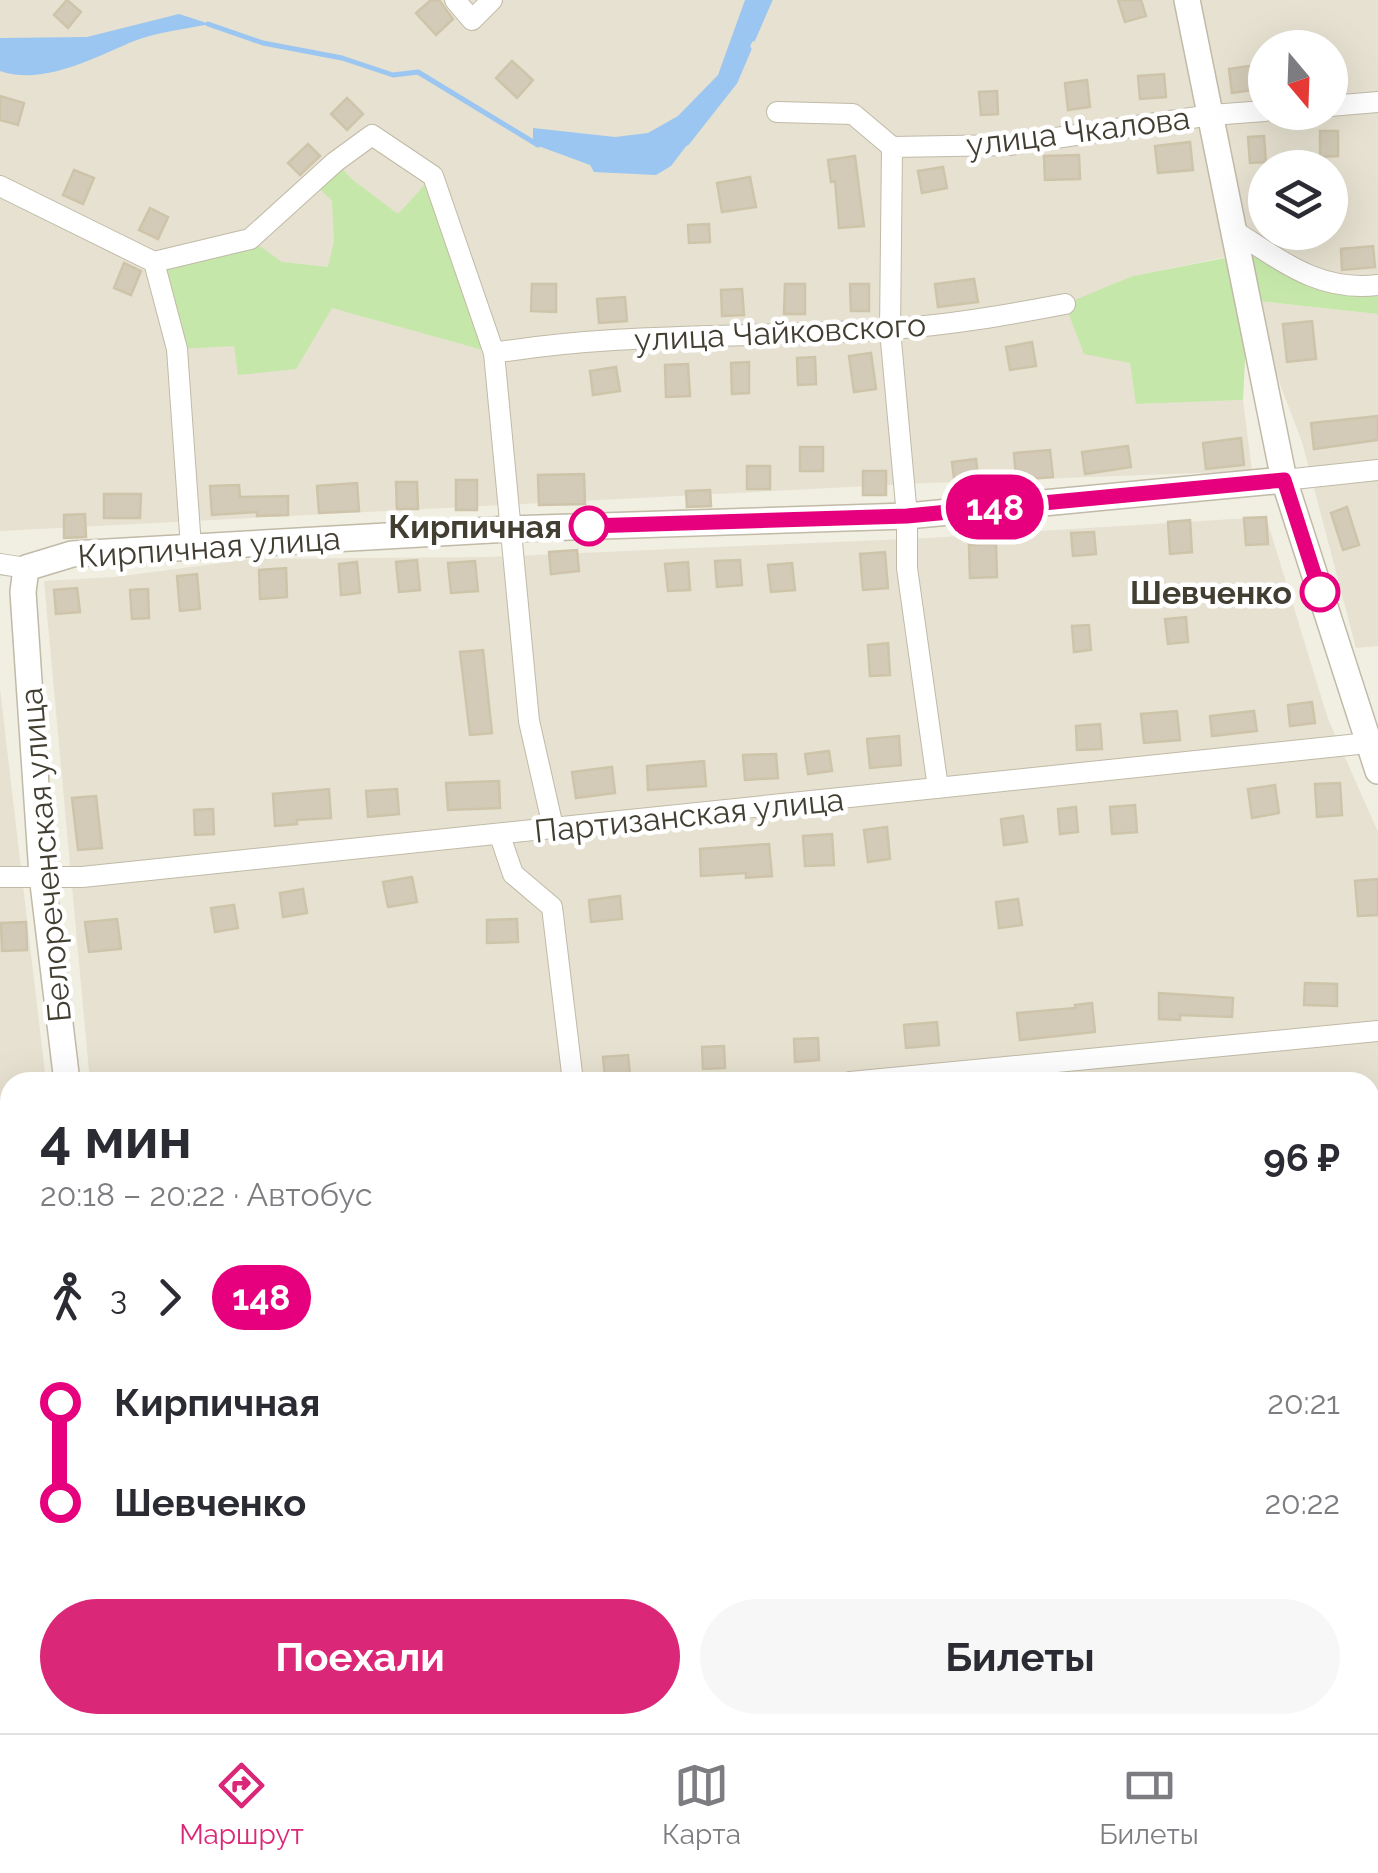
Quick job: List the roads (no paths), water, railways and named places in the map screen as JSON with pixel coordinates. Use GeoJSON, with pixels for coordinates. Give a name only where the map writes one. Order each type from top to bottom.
{"type":"FeatureCollection","features":[{"type":"Feature","properties":{"kind":"street"},"geometry":{"type":"LineString","coordinates":[[455,0],[472,20],[492,0]]}},
{"type":"Feature","properties":{"kind":"street"},"geometry":{"type":"LineString","coordinates":[[1187,0],[1284,480],[1374,742],[1378,771]]}},
{"type":"Feature","properties":{"kind":"street"},"geometry":{"type":"LineString","coordinates":[[1348,104],[1378,102]]}},
{"type":"Feature","properties":{"kind":"street"},"geometry":{"type":"LineString","coordinates":[[777,112],[852,114],[892,147],[890,330],[907,516],[907,568],[938,788]]}},
{"type":"Feature","properties":{"kind":"street","name":"улица Чкалова"},"geometry":{"type":"LineString","coordinates":[[892,147],[1009,145],[1248,112]]}},
{"type":"Feature","properties":{"kind":"street"},"geometry":{"type":"LineString","coordinates":[[0,186],[154,262],[250,238],[335,162],[372,135],[433,176],[494,353],[529,722],[553,827]]}},
{"type":"Feature","properties":{"kind":"street"},"geometry":{"type":"LineString","coordinates":[[1236,232],[1315,280],[1352,288],[1378,285]]}},
{"type":"Feature","properties":{"kind":"street"},"geometry":{"type":"LineString","coordinates":[[154,262],[177,349],[192,547]]}},
{"type":"Feature","properties":{"kind":"street","name":"улица Чайковского"},"geometry":{"type":"LineString","coordinates":[[494,353],[560,342],[890,330],[983,320],[1065,304]]}},
{"type":"Feature","properties":{"kind":"street","name":"Кирпичная улица"},"geometry":{"type":"LineString","coordinates":[[13,566],[72,554],[509,529],[907,516],[1378,470]]}},
{"type":"Feature","properties":{"kind":"street","name":"Белореченская улица"},"geometry":{"type":"LineString","coordinates":[[13,566],[23,592],[42,875],[67,1072]]}},
{"type":"Feature","properties":{"kind":"street","name":"Партизанская улица"},"geometry":{"type":"LineString","coordinates":[[0,877],[82,877],[500,836],[553,827],[1374,742]]}},
{"type":"Feature","properties":{"kind":"street"},"geometry":{"type":"LineString","coordinates":[[500,836],[514,874],[552,907],[572,1072]]}},
{"type":"Feature","properties":{"kind":"street"},"geometry":{"type":"LineString","coordinates":[[956,1072],[1378,1032]]}},
{"type":"Feature","properties":{"kind":"water"},"geometry":{"type":"Polygon","coordinates":[[[745,0],[770,0],[735,82],[671,166],[656,175],[594,172],[590,165],[533,144],[533,128],[615,137],[648,133],[678,116],[718,75],[745,0]]]}},
{"type":"Feature","properties":{"kind":"water"},"geometry":{"type":"Polygon","coordinates":[[[179,14],[210,24],[143,38],[51,72],[17,75],[0,71],[0,38],[87,37],[179,14]]]}},
{"type":"Feature","properties":{"kind":"waterway"},"geometry":{"type":"LineString","coordinates":[[753,39],[770,0]]}},
{"type":"Feature","properties":{"kind":"waterway"},"geometry":{"type":"LineString","coordinates":[[208,24],[263,43],[342,58],[393,75],[418,72],[538,145]]}},
{"type":"Feature","properties":{"kind":"waterway"},"geometry":{"type":"LineString","coordinates":[[687,143],[735,82],[749,49]]}},
{"type":"Feature","properties":{"kind":"place","name":"Кирпичная"},"geometry":{"type":"Point","coordinates":[589,526]}},
{"type":"Feature","properties":{"kind":"place","name":"Шевченко"},"geometry":{"type":"Point","coordinates":[1320,592]}}]}
